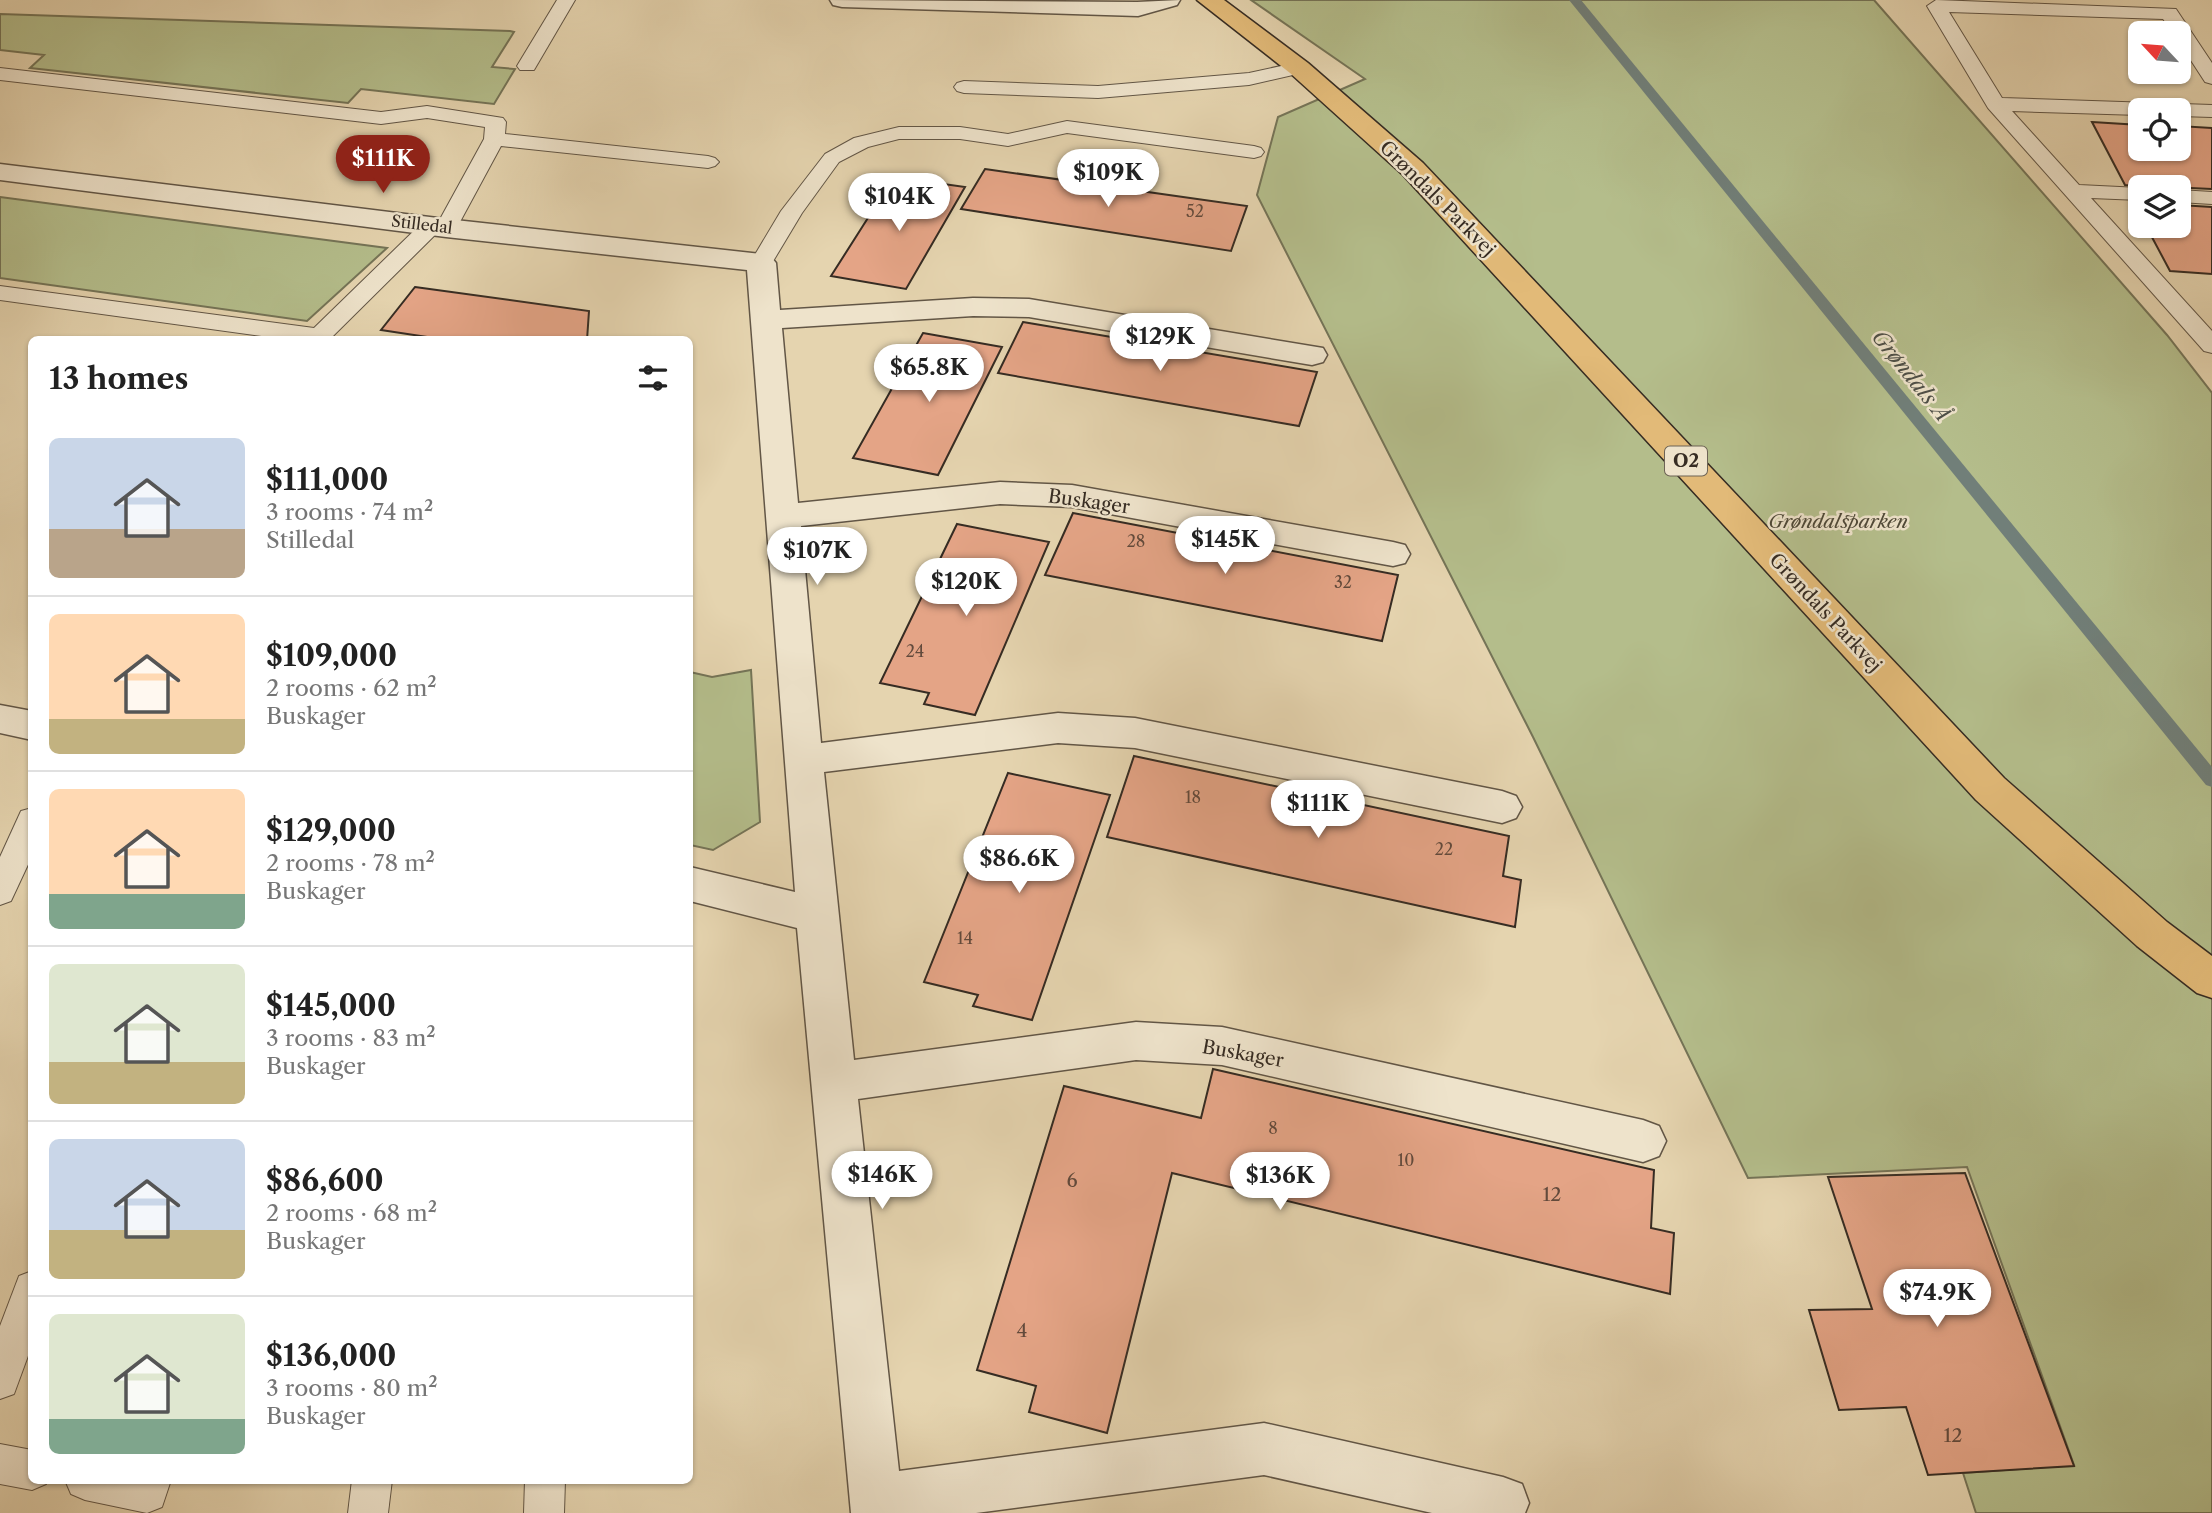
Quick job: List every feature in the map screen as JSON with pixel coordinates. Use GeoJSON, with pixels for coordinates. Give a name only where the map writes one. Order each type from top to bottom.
{"type":"FeatureCollection","features":[{"type":"Feature","properties":{"kind":"main road","name":"Grøndals Parkvej"},"geometry":{"type":"LineString","coordinates":[[1209,0],[1299,68],[1413,169],[1990,789],[2152,934],[2212,980]]}},
{"type":"Feature","properties":{"kind":"street"},"geometry":{"type":"LineString","coordinates":[[842,0],[1138,9],[1168,0]]}},
{"type":"Feature","properties":{"kind":"street","name":"Stilledal"},"geometry":{"type":"LineString","coordinates":[[0,172],[439,227],[761,263]]}},
{"type":"Feature","properties":{"kind":"street"},"geometry":{"type":"LineString","coordinates":[[761,263],[817,915],[836,1082],[876,1507],[1264,1449],[1503,1503]]}},
{"type":"Feature","properties":{"kind":"street"},"geometry":{"type":"LineString","coordinates":[[765,320],[973,307],[1029,308],[1312,355]]}},
{"type":"Feature","properties":{"kind":"street","name":"Buskager"},"geometry":{"type":"LineString","coordinates":[[782,516],[1000,493],[1072,496],[1393,554]]}},
{"type":"Feature","properties":{"kind":"street"},"geometry":{"type":"LineString","coordinates":[[0,719],[28,725]]}},
{"type":"Feature","properties":{"kind":"street"},"geometry":{"type":"LineString","coordinates":[[803,760],[1058,728],[1135,733],[1502,807]]}},
{"type":"Feature","properties":{"kind":"street"},"geometry":{"type":"LineString","coordinates":[[693,885],[817,915]]}},
{"type":"Feature","properties":{"kind":"street","name":"Buskager"},"geometry":{"type":"LineString","coordinates":[[836,1082],[1136,1041],[1222,1046],[1643,1142]]}},
{"type":"Feature","properties":{"kind":"lane"},"geometry":{"type":"LineString","coordinates":[[527,66],[566,0]]}},
{"type":"Feature","properties":{"kind":"lane"},"geometry":{"type":"LineString","coordinates":[[1935,3],[2169,13],[2212,78]]}},
{"type":"Feature","properties":{"kind":"lane"},"geometry":{"type":"LineString","coordinates":[[1935,3],[1995,104],[2212,346]]}},
{"type":"Feature","properties":{"kind":"lane"},"geometry":{"type":"LineString","coordinates":[[964,88],[1098,92],[1249,79],[1299,68]]}},
{"type":"Feature","properties":{"kind":"lane"},"geometry":{"type":"LineString","coordinates":[[0,74],[381,118],[427,112],[496,122],[494,139],[439,227],[319,336]]}},
{"type":"Feature","properties":{"kind":"lane"},"geometry":{"type":"LineString","coordinates":[[1995,104],[2212,111]]}},
{"type":"Feature","properties":{"kind":"lane"},"geometry":{"type":"LineString","coordinates":[[761,263],[792,211],[832,158],[860,142],[899,133],[960,133],[1007,140],[1068,127],[1254,152]]}},
{"type":"Feature","properties":{"kind":"lane"},"geometry":{"type":"LineString","coordinates":[[494,139],[708,162]]}},
{"type":"Feature","properties":{"kind":"lane"},"geometry":{"type":"LineString","coordinates":[[2073,191],[2128,193]]}},
{"type":"Feature","properties":{"kind":"lane"},"geometry":{"type":"LineString","coordinates":[[2191,197],[2212,198]]}},
{"type":"Feature","properties":{"kind":"lane"},"geometry":{"type":"LineString","coordinates":[[0,293],[311,336]]}},
{"type":"Feature","properties":{"kind":"lane"},"geometry":{"type":"LineString","coordinates":[[2182,311],[2212,312]]}},
{"type":"Feature","properties":{"kind":"lane"},"geometry":{"type":"LineString","coordinates":[[0,892],[28,829]]}},
{"type":"Feature","properties":{"kind":"lane"},"geometry":{"type":"LineString","coordinates":[[0,1380],[28,1300]]}},
{"type":"Feature","properties":{"kind":"lane"},"geometry":{"type":"LineString","coordinates":[[0,1464],[28,1469]]}},
{"type":"Feature","properties":{"kind":"lane"},"geometry":{"type":"LineString","coordinates":[[104,1484],[148,1493],[150,1484]]}},
{"type":"Feature","properties":{"kind":"lane"},"geometry":{"type":"LineString","coordinates":[[368,1513],[372,1484]]}},
{"type":"Feature","properties":{"kind":"lane"},"geometry":{"type":"LineString","coordinates":[[544,1513],[545,1484]]}},
{"type":"Feature","properties":{"kind":"green space","name":"Grøndalsparken"},"geometry":{"type":"Polygon","coordinates":[[[1251,0],[1874,0],[2167,335],[2212,393],[2212,1513],[1976,1513],[1963,1473],[2074,1465],[1967,1167],[1748,1178],[1533,737],[1257,195],[1278,117],[1365,79],[1251,0]]]}},
{"type":"Feature","properties":{"kind":"green space"},"geometry":{"type":"Polygon","coordinates":[[[0,14],[510,31],[514,32],[492,67],[515,69],[494,104],[361,89],[348,103],[30,68],[44,55],[0,50],[0,14]]]}},
{"type":"Feature","properties":{"kind":"green space"},"geometry":{"type":"Polygon","coordinates":[[[0,197],[387,248],[307,321],[0,278],[0,197]]]}},
{"type":"Feature","properties":{"kind":"green space"},"geometry":{"type":"Polygon","coordinates":[[[751,670],[760,822],[713,850],[693,846],[693,673],[712,677],[751,670]]]}},
{"type":"Feature","properties":{"kind":"building"},"geometry":{"type":"Polygon","coordinates":[[[2092,122],[2128,124],[2128,161],[2191,161],[2191,127],[2212,128],[2212,189],[2191,188],[2191,175],[2128,175],[2128,185],[2125,185],[2092,122]]]}},
{"type":"Feature","properties":{"kind":"building"},"geometry":{"type":"Polygon","coordinates":[[[985,169],[1247,206],[1231,251],[961,209],[985,169]]]}},
{"type":"Feature","properties":{"kind":"building"},"geometry":{"type":"Polygon","coordinates":[[[894,177],[965,187],[906,289],[831,276],[894,177]]]}},
{"type":"Feature","properties":{"kind":"building"},"geometry":{"type":"Polygon","coordinates":[[[2191,206],[2212,207],[2212,274],[2170,271],[2152,238],[2191,238],[2191,206]]]}},
{"type":"Feature","properties":{"kind":"building"},"geometry":{"type":"Polygon","coordinates":[[[415,287],[589,311],[587,336],[421,336],[381,330],[415,287]]]}},
{"type":"Feature","properties":{"kind":"building"},"geometry":{"type":"Polygon","coordinates":[[[1023,322],[1317,372],[1299,426],[998,373],[1023,322]]]}},
{"type":"Feature","properties":{"kind":"building"},"geometry":{"type":"Polygon","coordinates":[[[923,333],[1002,347],[938,475],[853,458],[923,333]]]}},
{"type":"Feature","properties":{"kind":"building"},"geometry":{"type":"Polygon","coordinates":[[[1073,513],[1398,575],[1382,641],[1045,575],[1073,513]]]}},
{"type":"Feature","properties":{"kind":"building"},"geometry":{"type":"Polygon","coordinates":[[[957,524],[1049,542],[975,715],[924,704],[929,693],[880,683],[957,524]]]}},
{"type":"Feature","properties":{"kind":"building"},"geometry":{"type":"Polygon","coordinates":[[[1134,756],[1509,836],[1503,876],[1521,880],[1515,927],[1107,837],[1134,756]]]}},
{"type":"Feature","properties":{"kind":"building"},"geometry":{"type":"Polygon","coordinates":[[[1008,773],[1110,795],[1032,1020],[973,1006],[978,995],[924,982],[1008,773]]]}},
{"type":"Feature","properties":{"kind":"building"},"geometry":{"type":"Polygon","coordinates":[[[1213,1069],[1654,1170],[1651,1228],[1674,1233],[1670,1294],[1172,1173],[1107,1433],[1029,1412],[1036,1386],[977,1370],[1064,1086],[1201,1118],[1213,1069]]]}},
{"type":"Feature","properties":{"kind":"building"},"geometry":{"type":"Polygon","coordinates":[[[1965,1173],[2074,1466],[1928,1475],[1906,1407],[1839,1410],[1809,1310],[1872,1309],[1828,1177],[1965,1173]]]}},
{"type":"Feature","properties":{"kind":"waterway","name":"Grøndals Å"},"geometry":{"type":"LineString","coordinates":[[1575,0],[2212,780]]}}]}
